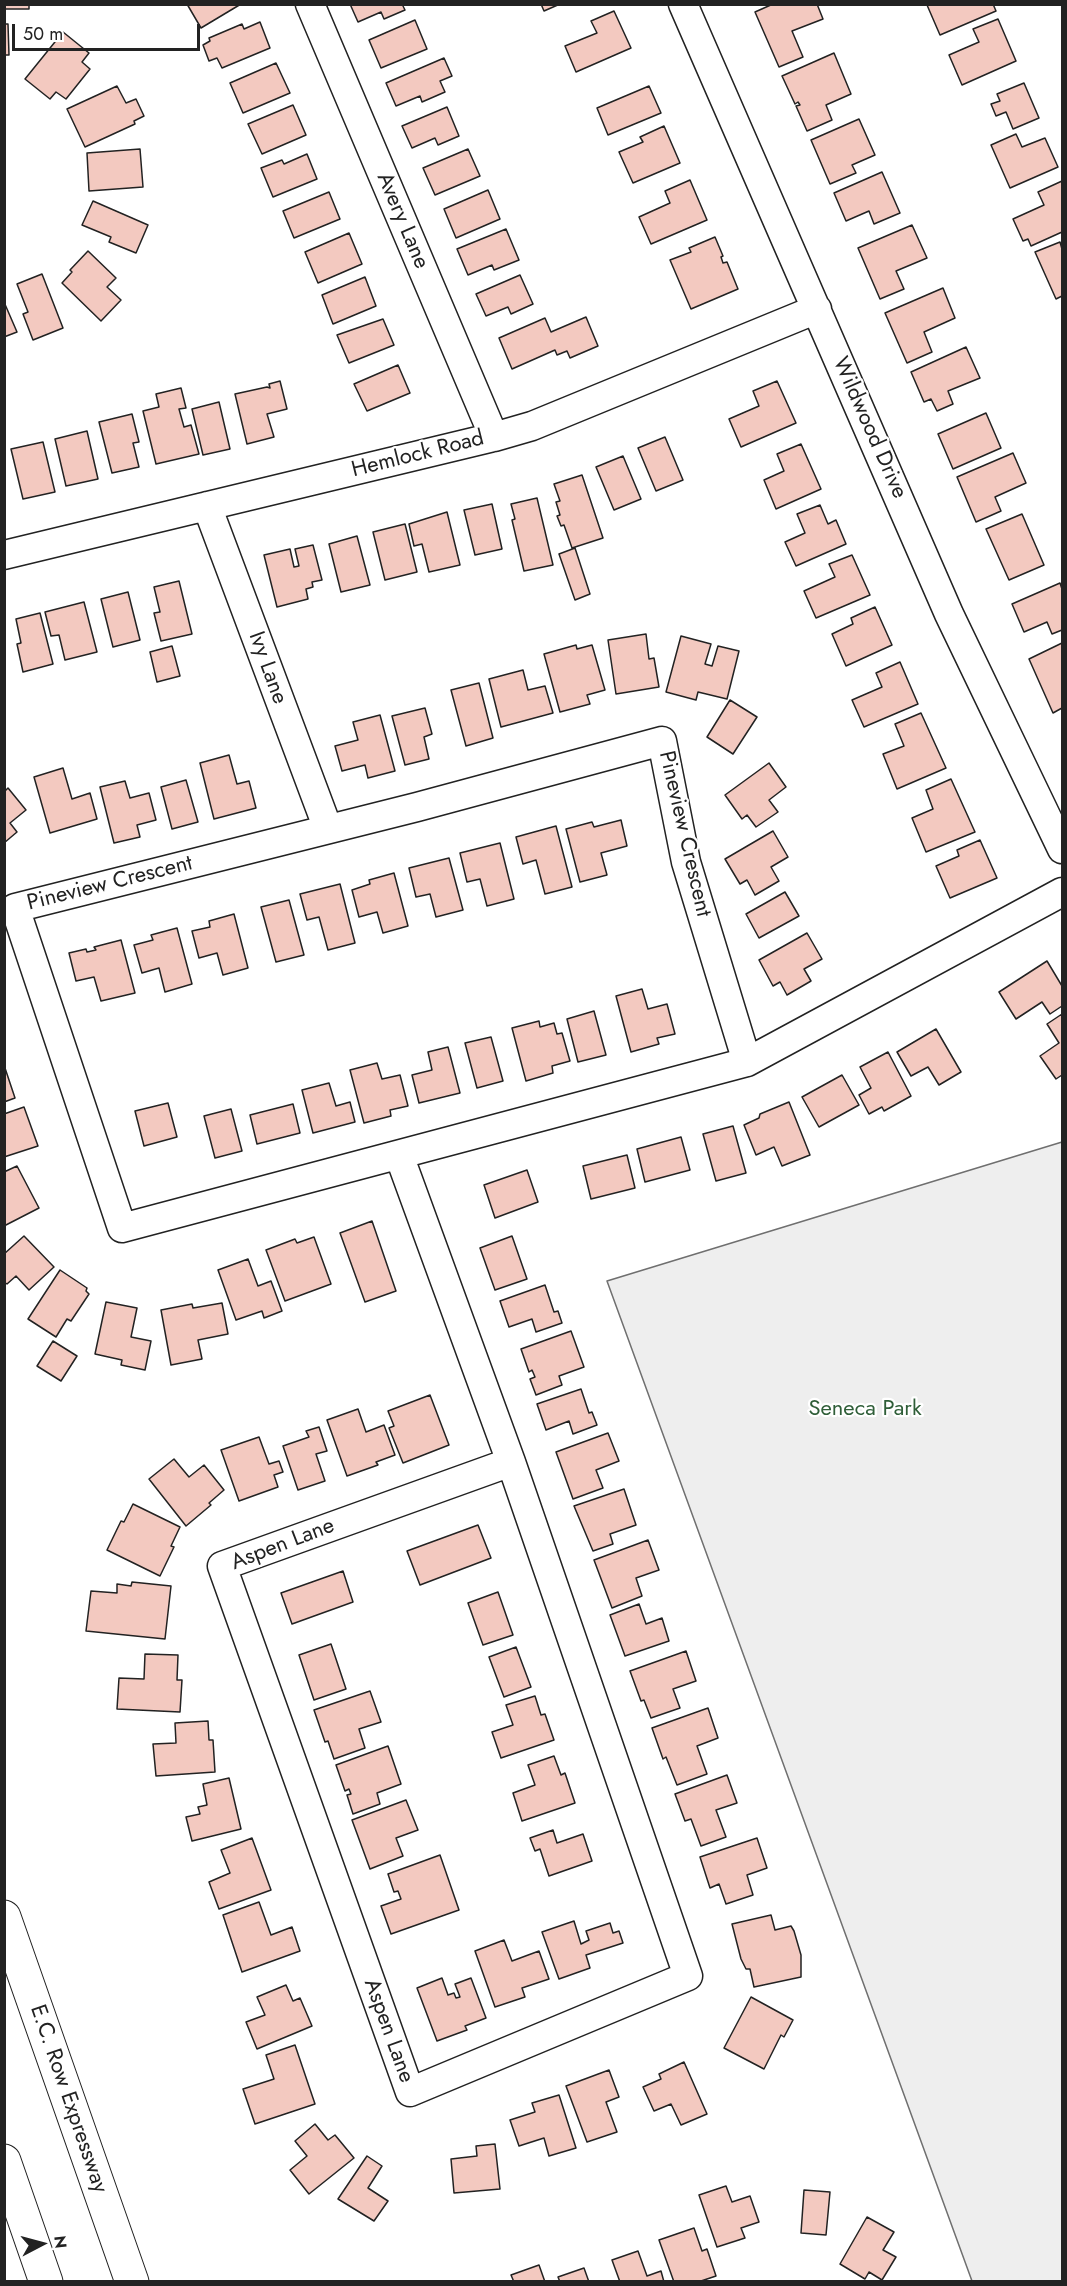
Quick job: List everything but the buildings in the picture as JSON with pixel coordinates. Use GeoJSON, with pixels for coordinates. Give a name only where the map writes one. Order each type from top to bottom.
{"type":"FeatureCollection","features":[{"type":"Feature","properties":{"kind":"highway","name":"E.C. Row Expressway"},"geometry":{"type":"LineString","coordinates":[[4,1917],[132,2282]]}},
{"type":"Feature","properties":{"kind":"highway"},"geometry":{"type":"LineString","coordinates":[[4,2162],[46,2282]]}},
{"type":"Feature","properties":{"kind":"street","name":"Avery Lane"},"geometry":{"type":"LineString","coordinates":[[310,4],[494,437]]}},
{"type":"Feature","properties":{"kind":"street","name":"Wildwood Drive"},"geometry":{"type":"LineString","coordinates":[[683,4],[950,614],[1062,849]]}},
{"type":"Feature","properties":{"kind":"street","name":"Hemlock Road"},"geometry":{"type":"LineString","coordinates":[[4,555],[532,426],[817,309]]}},
{"type":"Feature","properties":{"kind":"street","name":"Ivy Lane"},"geometry":{"type":"LineString","coordinates":[[207,506],[328,829]]}},
{"type":"Feature","properties":{"kind":"street","name":"Pineview Crescent"},"geometry":{"type":"LineString","coordinates":[[747,1062],[686,862],[662,741],[15,908],[122,1228],[747,1062],[1062,892]]}},
{"type":"Feature","properties":{"kind":"street","name":"Aspen Lane"},"geometry":{"type":"LineString","coordinates":[[399,1155],[511,1462],[688,1976],[410,2092],[222,1566],[511,1462]]}},
{"type":"Feature","properties":{"kind":"green space","name":"Seneca Park"},"geometry":{"type":"Polygon","coordinates":[[[1062,1142],[1062,2281],[972,2281],[607,1281],[1062,1142]]]}}]}
